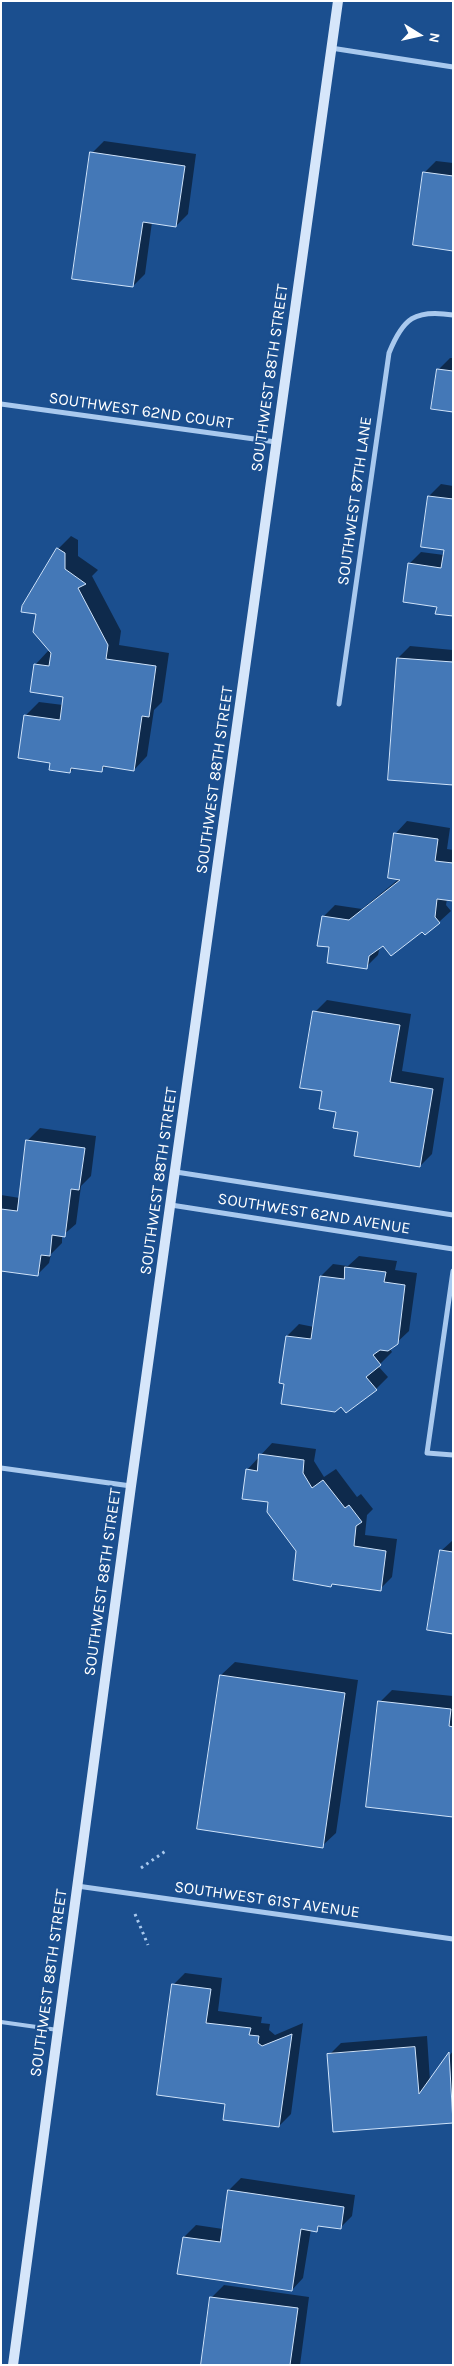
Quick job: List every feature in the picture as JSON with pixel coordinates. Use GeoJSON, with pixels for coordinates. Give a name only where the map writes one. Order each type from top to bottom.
{"type":"FeatureCollection","features":[{"type":"Feature","properties":{"kind":"street","name":"SOUTHWEST 88TH STREET"},"geometry":{"type":"LineString","coordinates":[[13,2365],[131,1486],[338,1]]}},
{"type":"Feature","properties":{"kind":"street"},"geometry":{"type":"LineString","coordinates":[[331,48],[453,67]]}},
{"type":"Feature","properties":{"kind":"street","name":"SOUTHWEST 87TH LANE"},"geometry":{"type":"LineString","coordinates":[[339,704],[389,353],[396,336],[407,321],[420,314],[453,315]]}},
{"type":"Feature","properties":{"kind":"street","name":"SOUTHWEST 62ND COURT"},"geometry":{"type":"LineString","coordinates":[[1,404],[277,442]]}},
{"type":"Feature","properties":{"kind":"street","name":"SOUTHWEST 62ND AVENUE"},"geometry":{"type":"LineString","coordinates":[[176,1172],[453,1215]]}},
{"type":"Feature","properties":{"kind":"street","name":"SOUTHWEST 62ND AVENUE"},"geometry":{"type":"LineString","coordinates":[[171,1205],[453,1248]]}},
{"type":"Feature","properties":{"kind":"street"},"geometry":{"type":"LineString","coordinates":[[453,1270],[427,1453],[453,1455]]}},
{"type":"Feature","properties":{"kind":"street"},"geometry":{"type":"LineString","coordinates":[[1,1468],[131,1486]]}},
{"type":"Feature","properties":{"kind":"street","name":"SOUTHWEST 61ST AVENUE"},"geometry":{"type":"LineString","coordinates":[[77,1886],[453,1939]]}},
{"type":"Feature","properties":{"kind":"lane"},"geometry":{"type":"LineString","coordinates":[[1,2022],[58,2030]]}},
{"type":"Feature","properties":{"kind":"path"},"geometry":{"type":"LineString","coordinates":[[141,1868],[167,1850]]}},
{"type":"Feature","properties":{"kind":"path"},"geometry":{"type":"LineString","coordinates":[[134,1911],[148,1945]]}},
{"type":"Feature","properties":{"kind":"building"},"geometry":{"type":"Polygon","coordinates":[[[90,152],[185,166],[176,227],[143,222],[133,287],[72,279],[90,152]]]}},
{"type":"Feature","properties":{"kind":"building"},"geometry":{"type":"Polygon","coordinates":[[[423,172],[453,176],[453,251],[413,245],[423,172]]]}},
{"type":"Feature","properties":{"kind":"building"},"geometry":{"type":"Polygon","coordinates":[[[437,369],[453,371],[453,412],[431,409],[437,369]]]}},
{"type":"Feature","properties":{"kind":"building"},"geometry":{"type":"Polygon","coordinates":[[[428,496],[453,499],[453,616],[435,614],[437,607],[403,602],[408,563],[441,568],[444,550],[421,547],[428,496]]]}},
{"type":"Feature","properties":{"kind":"building"},"geometry":{"type":"Polygon","coordinates":[[[57,548],[65,553],[65,569],[86,584],[78,588],[108,645],[106,659],[156,666],[149,717],[142,716],[134,771],[103,766],[102,772],[71,768],[70,773],[49,770],[50,763],[18,758],[24,715],[60,720],[63,697],[30,692],[34,664],[49,666],[51,653],[33,632],[36,614],[21,612],[22,606],[57,548]]]}},
{"type":"Feature","properties":{"kind":"building"},"geometry":{"type":"Polygon","coordinates":[[[397,658],[453,662],[453,785],[388,780],[397,658]]]}},
{"type":"Feature","properties":{"kind":"building"},"geometry":{"type":"Polygon","coordinates":[[[394,833],[438,839],[435,861],[453,863],[453,901],[437,899],[435,917],[440,923],[425,935],[422,932],[391,956],[383,946],[369,956],[367,969],[327,963],[329,947],[317,946],[322,916],[349,920],[400,880],[388,878],[394,833]]]}},
{"type":"Feature","properties":{"kind":"building"},"geometry":{"type":"Polygon","coordinates":[[[313,1011],[400,1025],[390,1082],[433,1089],[420,1167],[354,1156],[358,1132],[333,1128],[336,1112],[319,1109],[322,1091],[300,1088],[313,1011]]]}},
{"type":"Feature","properties":{"kind":"building"},"geometry":{"type":"Polygon","coordinates":[[[26,1140],[85,1148],[79,1190],[71,1189],[65,1237],[52,1235],[50,1256],[41,1255],[38,1276],[1,1271],[1,1209],[17,1211],[26,1140]]]}},
{"type":"Feature","properties":{"kind":"building"},"geometry":{"type":"Polygon","coordinates":[[[345,1267],[386,1272],[384,1282],[405,1285],[398,1344],[388,1351],[380,1350],[373,1355],[381,1365],[366,1377],[377,1390],[346,1413],[341,1407],[335,1412],[281,1404],[284,1384],[279,1383],[286,1336],[311,1339],[320,1276],[344,1279],[345,1267]]]}},
{"type":"Feature","properties":{"kind":"building"},"geometry":{"type":"Polygon","coordinates":[[[259,1454],[304,1460],[303,1473],[312,1488],[323,1480],[345,1508],[349,1505],[362,1522],[356,1526],[354,1546],[386,1551],[381,1591],[332,1584],[331,1587],[293,1580],[296,1551],[267,1512],[268,1502],[242,1499],[246,1469],[257,1471],[259,1454]]]}},
{"type":"Feature","properties":{"kind":"building"},"geometry":{"type":"Polygon","coordinates":[[[440,1550],[453,1552],[453,1634],[427,1630],[440,1550]]]}},
{"type":"Feature","properties":{"kind":"building"},"geometry":{"type":"Polygon","coordinates":[[[220,1675],[345,1693],[323,1848],[197,1829],[220,1675]]]}},
{"type":"Feature","properties":{"kind":"building"},"geometry":{"type":"Polygon","coordinates":[[[378,1701],[451,1709],[449,1726],[453,1727],[453,1817],[366,1807],[378,1701]]]}},
{"type":"Feature","properties":{"kind":"building"},"geometry":{"type":"Polygon","coordinates":[[[172,1984],[211,1989],[206,2023],[251,2028],[249,2035],[259,2036],[258,2043],[262,2046],[292,2034],[279,2127],[223,2120],[225,2104],[157,2095],[172,1984]]]}},
{"type":"Feature","properties":{"kind":"building"},"geometry":{"type":"Polygon","coordinates":[[[415,2047],[419,2094],[449,2052],[453,2123],[333,2132],[327,2054],[415,2047]]]}},
{"type":"Feature","properties":{"kind":"building"},"geometry":{"type":"Polygon","coordinates":[[[228,2190],[344,2207],[341,2229],[318,2226],[317,2232],[301,2229],[292,2291],[177,2274],[183,2237],[220,2242],[228,2190]]]}},
{"type":"Feature","properties":{"kind":"building"},"geometry":{"type":"Polygon","coordinates":[[[210,2297],[298,2308],[290,2365],[201,2365],[210,2297]]]}}]}
